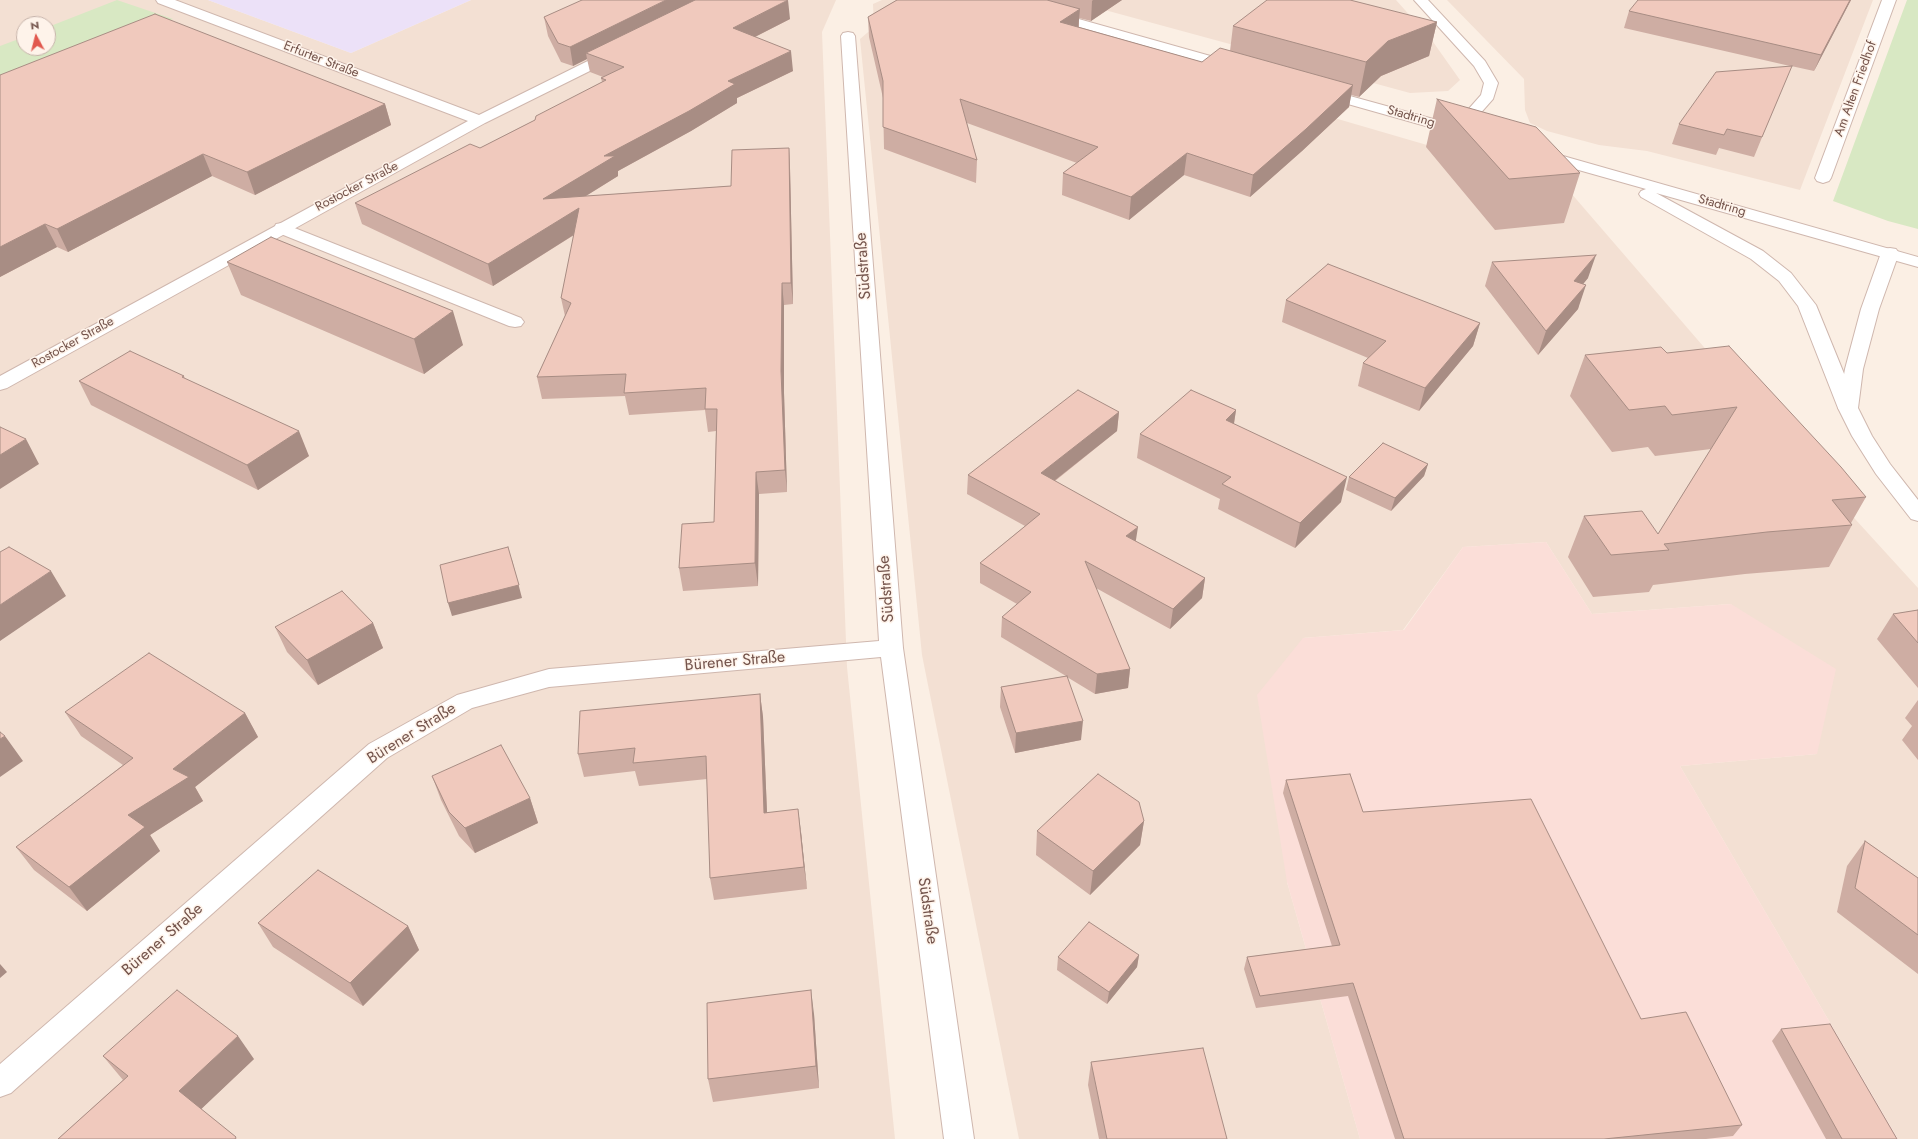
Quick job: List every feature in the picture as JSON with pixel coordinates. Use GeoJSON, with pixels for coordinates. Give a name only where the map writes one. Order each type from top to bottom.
{"type":"FeatureCollection","features":[{"type":"Feature","properties":{"kind":"street","name":"Erfurter Straße"},"geometry":{"type":"LineString","coordinates":[[163,0],[480,120]]}},
{"type":"Feature","properties":{"kind":"street"},"geometry":{"type":"LineString","coordinates":[[996,0],[1246,71]]}},
{"type":"Feature","properties":{"kind":"street"},"geometry":{"type":"LineString","coordinates":[[1421,0],[1480,64],[1491,83],[1488,96],[1458,130]]}},
{"type":"Feature","properties":{"kind":"street","name":"Am Alten Friedhof"},"geometry":{"type":"LineString","coordinates":[[1823,178],[1889,0]]}},
{"type":"Feature","properties":{"kind":"street","name":"Südstraße"},"geometry":{"type":"LineString","coordinates":[[848,36],[891,648],[958,1139]]}},
{"type":"Feature","properties":{"kind":"street","name":"Rostocker Straße"},"geometry":{"type":"LineString","coordinates":[[5,377],[480,120],[626,47]]}},
{"type":"Feature","properties":{"kind":"street","name":"Stadtring"},"geometry":{"type":"LineString","coordinates":[[1306,88],[1473,135]]}},
{"type":"Feature","properties":{"kind":"street","name":"Stadtring"},"geometry":{"type":"LineString","coordinates":[[1526,150],[1918,262]]}},
{"type":"Feature","properties":{"kind":"street"},"geometry":{"type":"LineString","coordinates":[[1611,175],[1757,254],[1785,277],[1807,305],[1848,408],[1862,436],[1883,469],[1918,514]]}},
{"type":"Feature","properties":{"kind":"street"},"geometry":{"type":"LineString","coordinates":[[282,228],[515,322]]}},
{"type":"Feature","properties":{"kind":"street"},"geometry":{"type":"LineString","coordinates":[[1848,408],[1854,369],[1870,309],[1890,253]]}},
{"type":"Feature","properties":{"kind":"street","name":"Bürener Straße"},"geometry":{"type":"LineString","coordinates":[[0,1083],[378,751],[465,700],[549,678],[891,648]]}},
{"type":"Feature","properties":{"kind":"shaded area"},"geometry":{"type":"Polygon","coordinates":[[[0,0],[208,0],[351,53],[471,0],[836,0],[822,32],[847,667],[895,1139],[0,1139],[0,0]]]}},
{"type":"Feature","properties":{"kind":"shaded area"},"geometry":{"type":"Polygon","coordinates":[[[208,0],[471,0],[351,53],[208,0]]]}},
{"type":"Feature","properties":{"kind":"shaded area"},"geometry":{"type":"Polygon","coordinates":[[[882,0],[930,0],[1564,185],[1804,463],[1918,588],[1918,1139],[1898,1139],[1680,766],[1817,754],[1731,604],[1592,614],[1546,542],[1463,547],[1403,630],[1303,638],[1287,882],[1360,1139],[1019,1139],[922,655],[860,39],[874,27],[873,4],[882,0]]]}},
{"type":"Feature","properties":{"kind":"shaded area"},"geometry":{"type":"Polygon","coordinates":[[[1068,0],[1396,0],[1431,39],[1460,80],[1448,91],[1410,93],[1068,0]]]}},
{"type":"Feature","properties":{"kind":"shaded area"},"geometry":{"type":"Polygon","coordinates":[[[1447,0],[1873,0],[1800,190],[1647,151],[1599,145],[1547,131],[1530,123],[1525,110],[1524,79],[1447,0]]]}},
{"type":"Feature","properties":{"kind":"shaded area"},"geometry":{"type":"Polygon","coordinates":[[[1546,542],[1592,614],[1731,604],[1836,669],[1817,754],[1680,766],[1898,1139],[1360,1139],[1287,882],[1257,695],[1303,638],[1404,630],[1463,547],[1546,542]]]}},
{"type":"Feature","properties":{"kind":"green space"},"geometry":{"type":"Polygon","coordinates":[[[117,0],[173,19],[0,91],[0,46],[16,40],[16,56],[56,56],[56,24],[117,0]]]}},
{"type":"Feature","properties":{"kind":"green space"},"geometry":{"type":"Polygon","coordinates":[[[1907,0],[1918,0],[1918,229],[1888,221],[1833,201],[1907,0]]]}},
{"type":"Feature","properties":{"kind":"building"},"geometry":{"type":"Polygon","coordinates":[[[582,0],[666,0],[570,47],[558,43],[544,17],[582,0]]]}},
{"type":"Feature","properties":{"kind":"building"},"geometry":{"type":"Polygon","coordinates":[[[695,0],[788,0],[733,28],[791,51],[728,81],[735,84],[689,111],[604,156],[615,156],[543,199],[731,186],[732,150],[789,148],[791,283],[782,283],[781,371],[785,470],[756,472],[755,563],[679,568],[682,524],[714,522],[717,409],[705,409],[706,388],[624,393],[626,374],[537,377],[571,303],[561,298],[579,208],[488,264],[355,203],[470,144],[480,148],[535,120],[536,116],[606,80],[601,78],[624,67],[586,53],[695,0]]]}},
{"type":"Feature","properties":{"kind":"building"},"geometry":{"type":"Polygon","coordinates":[[[897,0],[1047,0],[1080,9],[1060,22],[1202,62],[1220,48],[1353,85],[1306,129],[1253,175],[1187,153],[1131,197],[1063,173],[1098,147],[960,99],[977,160],[883,127],[883,81],[868,17],[897,0]]]}},
{"type":"Feature","properties":{"kind":"building"},"geometry":{"type":"Polygon","coordinates":[[[1267,0],[1350,0],[1437,22],[1388,41],[1366,62],[1233,26],[1267,0]]]}},
{"type":"Feature","properties":{"kind":"building"},"geometry":{"type":"Polygon","coordinates":[[[1638,0],[1850,0],[1821,55],[1629,11],[1638,0]]]}},
{"type":"Feature","properties":{"kind":"building"},"geometry":{"type":"Polygon","coordinates":[[[155,14],[385,104],[247,172],[203,154],[57,229],[45,224],[0,247],[0,75],[48,56],[56,56],[56,53],[155,14]]]}},
{"type":"Feature","properties":{"kind":"building"},"geometry":{"type":"Polygon","coordinates":[[[1792,66],[1762,137],[1727,129],[1724,135],[1679,124],[1716,72],[1792,66]]]}},
{"type":"Feature","properties":{"kind":"building"},"geometry":{"type":"Polygon","coordinates":[[[1437,99],[1536,127],[1580,173],[1509,179],[1437,99]]]}},
{"type":"Feature","properties":{"kind":"building"},"geometry":{"type":"Polygon","coordinates":[[[271,237],[453,311],[414,339],[227,262],[271,237]]]}},
{"type":"Feature","properties":{"kind":"building"},"geometry":{"type":"Polygon","coordinates":[[[1596,255],[1574,281],[1586,285],[1546,331],[1492,262],[1596,255]]]}},
{"type":"Feature","properties":{"kind":"building"},"geometry":{"type":"Polygon","coordinates":[[[1328,264],[1480,323],[1425,388],[1363,363],[1386,341],[1286,300],[1328,264]]]}},
{"type":"Feature","properties":{"kind":"building"},"geometry":{"type":"Polygon","coordinates":[[[1729,346],[1841,467],[1866,497],[1832,500],[1852,525],[1767,532],[1664,544],[1669,550],[1611,555],[1584,516],[1642,511],[1658,534],[1737,407],[1672,415],[1665,406],[1629,410],[1585,355],[1661,347],[1667,353],[1729,346]]]}},
{"type":"Feature","properties":{"kind":"building"},"geometry":{"type":"Polygon","coordinates":[[[130,351],[184,376],[182,377],[299,431],[247,465],[79,381],[130,351]]]}},
{"type":"Feature","properties":{"kind":"building"},"geometry":{"type":"Polygon","coordinates":[[[1078,390],[1119,412],[1041,473],[1138,527],[1126,536],[1205,578],[1173,609],[1085,561],[1130,669],[1097,674],[1002,617],[1031,592],[980,563],[1040,514],[968,475],[1078,390]]]}},
{"type":"Feature","properties":{"kind":"building"},"geometry":{"type":"Polygon","coordinates":[[[1191,390],[1236,410],[1226,420],[1347,477],[1300,523],[1222,484],[1231,477],[1140,434],[1191,390]]]}},
{"type":"Feature","properties":{"kind":"building"},"geometry":{"type":"Polygon","coordinates":[[[0,427],[26,439],[0,455],[0,427]]]}},
{"type":"Feature","properties":{"kind":"building"},"geometry":{"type":"Polygon","coordinates":[[[1383,443],[1428,464],[1395,498],[1349,477],[1383,443]]]}},
{"type":"Feature","properties":{"kind":"building"},"geometry":{"type":"Polygon","coordinates":[[[9,547],[51,571],[0,605],[0,552],[9,547]]]}},
{"type":"Feature","properties":{"kind":"building"},"geometry":{"type":"Polygon","coordinates":[[[508,547],[519,585],[448,603],[440,565],[508,547]]]}},
{"type":"Feature","properties":{"kind":"building"},"geometry":{"type":"Polygon","coordinates":[[[342,591],[373,623],[307,660],[275,627],[342,591]]]}},
{"type":"Feature","properties":{"kind":"building"},"geometry":{"type":"Polygon","coordinates":[[[1918,610],[1918,643],[1893,614],[1918,610]]]}},
{"type":"Feature","properties":{"kind":"building"},"geometry":{"type":"Polygon","coordinates":[[[149,653],[245,713],[173,769],[189,777],[128,815],[145,827],[69,887],[16,847],[133,758],[65,712],[149,653]]]}},
{"type":"Feature","properties":{"kind":"building"},"geometry":{"type":"Polygon","coordinates":[[[1067,676],[1083,721],[1016,733],[1001,687],[1067,676]]]}},
{"type":"Feature","properties":{"kind":"building"},"geometry":{"type":"Polygon","coordinates":[[[760,694],[764,813],[798,809],[804,867],[710,878],[706,756],[633,763],[635,748],[578,754],[580,711],[760,694]]]}},
{"type":"Feature","properties":{"kind":"building"},"geometry":{"type":"Polygon","coordinates":[[[0,732],[5,736],[0,739],[0,732]]]}},
{"type":"Feature","properties":{"kind":"building"},"geometry":{"type":"Polygon","coordinates":[[[501,745],[530,798],[465,828],[449,812],[432,776],[501,745]]]}},
{"type":"Feature","properties":{"kind":"building"},"geometry":{"type":"Polygon","coordinates":[[[1098,774],[1139,802],[1144,821],[1093,871],[1037,831],[1098,774]]]}},
{"type":"Feature","properties":{"kind":"building"},"geometry":{"type":"Polygon","coordinates":[[[1350,774],[1363,812],[1531,799],[1641,1019],[1686,1012],[1742,1125],[1604,1139],[1404,1139],[1353,983],[1260,996],[1247,957],[1340,945],[1286,780],[1350,774]]]}},
{"type":"Feature","properties":{"kind":"building"},"geometry":{"type":"Polygon","coordinates":[[[1865,841],[1918,878],[1918,935],[1855,888],[1865,841]]]}},
{"type":"Feature","properties":{"kind":"building"},"geometry":{"type":"Polygon","coordinates":[[[318,870],[408,926],[350,983],[258,923],[318,870]]]}},
{"type":"Feature","properties":{"kind":"building"},"geometry":{"type":"Polygon","coordinates":[[[1089,922],[1139,955],[1109,992],[1058,957],[1089,922]]]}},
{"type":"Feature","properties":{"kind":"building"},"geometry":{"type":"Polygon","coordinates":[[[177,990],[238,1036],[179,1091],[236,1137],[235,1139],[58,1139],[128,1076],[103,1056],[177,990]]]}},
{"type":"Feature","properties":{"kind":"building"},"geometry":{"type":"Polygon","coordinates":[[[811,990],[816,1066],[708,1079],[707,1003],[811,990]]]}},
{"type":"Feature","properties":{"kind":"building"},"geometry":{"type":"Polygon","coordinates":[[[1830,1024],[1897,1139],[1842,1139],[1781,1029],[1830,1024]]]}},
{"type":"Feature","properties":{"kind":"building"},"geometry":{"type":"Polygon","coordinates":[[[1203,1048],[1227,1139],[1107,1139],[1091,1062],[1203,1048]]]}}]}
